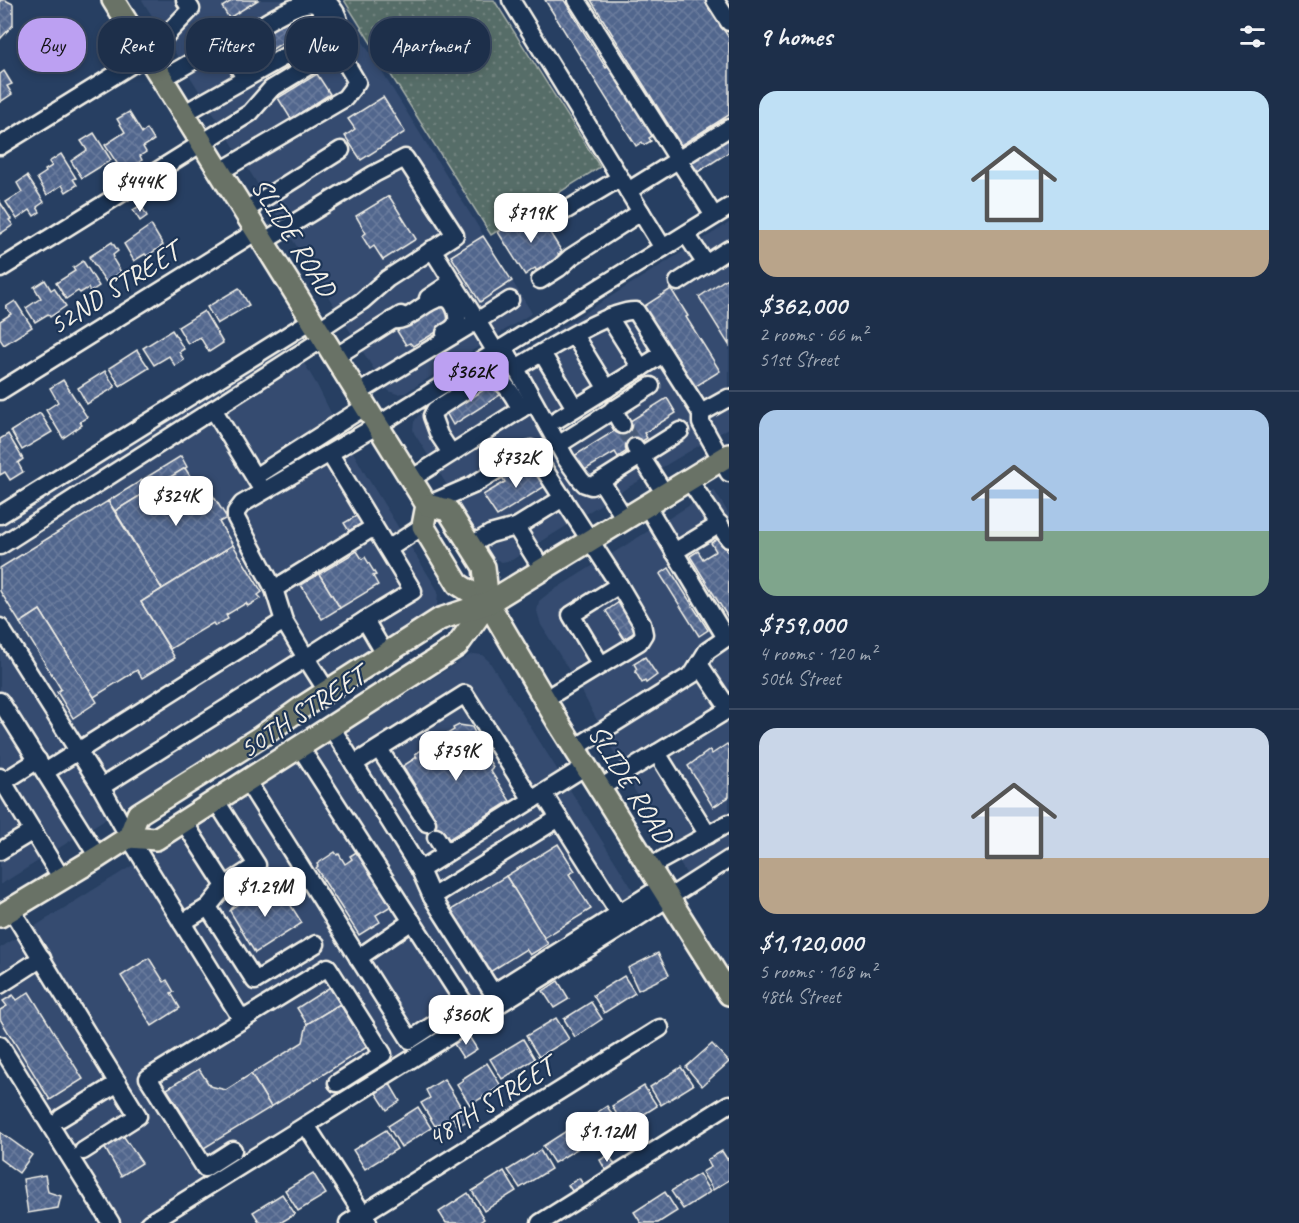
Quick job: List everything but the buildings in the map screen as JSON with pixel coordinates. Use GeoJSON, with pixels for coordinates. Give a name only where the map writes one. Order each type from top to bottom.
{"type":"FeatureCollection","features":[{"type":"Feature","properties":{"kind":"main road","name":"SLIDE ROAD"},"geometry":{"type":"LineString","coordinates":[[113,0],[124,18]]}},
{"type":"Feature","properties":{"kind":"main road","name":"SLIDE ROAD"},"geometry":{"type":"LineString","coordinates":[[158,72],[427,505],[448,510],[471,545],[484,567],[488,603],[586,766],[729,994]]}},
{"type":"Feature","properties":{"kind":"main road","name":"50TH STREET"},"geometry":{"type":"LineString","coordinates":[[5,913],[129,837],[138,814],[259,738],[385,654],[441,619],[488,603],[665,494],[726,462]]}},
{"type":"Feature","properties":{"kind":"main road"},"geometry":{"type":"LineString","coordinates":[[423,526],[427,505]]}},
{"type":"Feature","properties":{"kind":"main road","name":"SLIDE ROAD"},"geometry":{"type":"LineString","coordinates":[[423,526],[458,584],[488,603]]}},
{"type":"Feature","properties":{"kind":"main road","name":"50TH STREET"},"geometry":{"type":"LineString","coordinates":[[129,837],[156,839],[457,646],[488,603]]}},
{"type":"Feature","properties":{"kind":"street"},"geometry":{"type":"LineString","coordinates":[[174,27],[191,9],[185,0]]}},
{"type":"Feature","properties":{"kind":"street"},"geometry":{"type":"LineString","coordinates":[[267,18],[298,0]]}},
{"type":"Feature","properties":{"kind":"street"},"geometry":{"type":"LineString","coordinates":[[245,78],[267,75],[293,62],[339,30],[340,22],[326,0]]}},
{"type":"Feature","properties":{"kind":"street"},"geometry":{"type":"LineString","coordinates":[[577,0],[714,216]]}},
{"type":"Feature","properties":{"kind":"street"},"geometry":{"type":"LineString","coordinates":[[715,0],[729,22]]}},
{"type":"Feature","properties":{"kind":"street"},"geometry":{"type":"LineString","coordinates":[[516,2],[663,248]]}},
{"type":"Feature","properties":{"kind":"street"},"geometry":{"type":"LineString","coordinates":[[274,18],[292,7],[307,3],[315,4],[327,23],[320,32],[274,62]]}},
{"type":"Feature","properties":{"kind":"street"},"geometry":{"type":"LineString","coordinates":[[0,269],[250,113],[271,89],[320,59],[341,55],[357,82],[345,98],[219,172]]}},
{"type":"Feature","properties":{"kind":"street"},"geometry":{"type":"LineString","coordinates":[[162,79],[186,65]]}},
{"type":"Feature","properties":{"kind":"street"},"geometry":{"type":"LineString","coordinates":[[0,146],[120,72]]}},
{"type":"Feature","properties":{"kind":"street"},"geometry":{"type":"LineString","coordinates":[[243,72],[245,78]]}},
{"type":"Feature","properties":{"kind":"street"},"geometry":{"type":"LineString","coordinates":[[183,114],[256,72]]}},
{"type":"Feature","properties":{"kind":"street"},"geometry":{"type":"LineString","coordinates":[[548,221],[678,160],[729,128]]}},
{"type":"Feature","properties":{"kind":"street"},"geometry":{"type":"LineString","coordinates":[[244,211],[341,150]]}},
{"type":"Feature","properties":{"kind":"street","name":"52ND STREET"},"geometry":{"type":"LineString","coordinates":[[0,391],[260,236],[405,158],[455,235],[432,249]]}},
{"type":"Feature","properties":{"kind":"street"},"geometry":{"type":"LineString","coordinates":[[327,691],[284,621],[274,589],[236,518],[236,512],[242,504],[378,425],[729,207]]}},
{"type":"Feature","properties":{"kind":"street"},"geometry":{"type":"LineString","coordinates":[[540,280],[641,212]]}},
{"type":"Feature","properties":{"kind":"street"},"geometry":{"type":"LineString","coordinates":[[686,234],[706,264]]}},
{"type":"Feature","properties":{"kind":"street"},"geometry":{"type":"LineString","coordinates":[[0,515],[362,302],[387,279],[432,249],[477,321],[516,368],[527,405]]}},
{"type":"Feature","properties":{"kind":"street"},"geometry":{"type":"LineString","coordinates":[[678,282],[729,249]]}},
{"type":"Feature","properties":{"kind":"street"},"geometry":{"type":"LineString","coordinates":[[335,357],[452,282]]}},
{"type":"Feature","properties":{"kind":"street"},"geometry":{"type":"LineString","coordinates":[[392,321],[400,322],[423,307],[443,298],[448,299],[455,309],[458,322],[453,329],[424,346],[415,358]]}},
{"type":"Feature","properties":{"kind":"street"},"geometry":{"type":"LineString","coordinates":[[255,477],[362,400],[415,358],[510,300]]}},
{"type":"Feature","properties":{"kind":"street"},"geometry":{"type":"LineString","coordinates":[[516,368],[603,319],[636,311],[700,413],[700,423],[726,462]]}},
{"type":"Feature","properties":{"kind":"street"},"geometry":{"type":"LineString","coordinates":[[609,317],[641,368]]}},
{"type":"Feature","properties":{"kind":"street"},"geometry":{"type":"LineString","coordinates":[[0,546],[213,409],[318,329]]}},
{"type":"Feature","properties":{"kind":"street"},"geometry":{"type":"LineString","coordinates":[[574,335],[607,388]]}},
{"type":"Feature","properties":{"kind":"street"},"geometry":{"type":"LineString","coordinates":[[542,353],[575,408]]}},
{"type":"Feature","properties":{"kind":"street"},"geometry":{"type":"LineString","coordinates":[[558,419],[663,354]]}},
{"type":"Feature","properties":{"kind":"street"},"geometry":{"type":"LineString","coordinates":[[451,453],[435,426],[432,416],[435,410],[480,381],[487,379],[500,381],[527,405],[558,445],[580,480],[591,486],[601,481],[638,451],[680,430]]}},
{"type":"Feature","properties":{"kind":"street"},"geometry":{"type":"LineString","coordinates":[[558,445],[651,386]]}},
{"type":"Feature","properties":{"kind":"street"},"geometry":{"type":"LineString","coordinates":[[700,413],[729,398]]}},
{"type":"Feature","properties":{"kind":"street"},"geometry":{"type":"LineString","coordinates":[[411,479],[527,405]]}},
{"type":"Feature","properties":{"kind":"street"},"geometry":{"type":"LineString","coordinates":[[213,409],[264,492]]}},
{"type":"Feature","properties":{"kind":"street"},"geometry":{"type":"LineString","coordinates":[[613,409],[622,426]]}},
{"type":"Feature","properties":{"kind":"street"},"geometry":{"type":"LineString","coordinates":[[427,505],[473,485],[531,449],[619,585],[642,624],[644,634],[639,642],[545,699]]}},
{"type":"Feature","properties":{"kind":"street"},"geometry":{"type":"LineString","coordinates":[[638,451],[665,494]]}},
{"type":"Feature","properties":{"kind":"street"},"geometry":{"type":"LineString","coordinates":[[101,787],[413,591],[330,454]]}},
{"type":"Feature","properties":{"kind":"street"},"geometry":{"type":"LineString","coordinates":[[674,552],[724,531],[689,480]]}},
{"type":"Feature","properties":{"kind":"street"},"geometry":{"type":"LineString","coordinates":[[601,481],[625,519]]}},
{"type":"Feature","properties":{"kind":"street"},"geometry":{"type":"LineString","coordinates":[[471,545],[490,534],[516,527],[563,498]]}},
{"type":"Feature","properties":{"kind":"street"},"geometry":{"type":"LineString","coordinates":[[575,748],[693,674],[706,651],[728,637],[647,506]]}},
{"type":"Feature","properties":{"kind":"street"},"geometry":{"type":"LineString","coordinates":[[388,549],[423,526]]}},
{"type":"Feature","properties":{"kind":"street"},"geometry":{"type":"LineString","coordinates":[[274,589],[374,527]]}},
{"type":"Feature","properties":{"kind":"street"},"geometry":{"type":"LineString","coordinates":[[516,527],[543,569]]}},
{"type":"Feature","properties":{"kind":"street"},"geometry":{"type":"LineString","coordinates":[[601,664],[571,615],[619,585]]}},
{"type":"Feature","properties":{"kind":"street"},"geometry":{"type":"LineString","coordinates":[[365,620],[385,654]]}},
{"type":"Feature","properties":{"kind":"street"},"geometry":{"type":"LineString","coordinates":[[62,879],[2,779],[78,751],[284,621]]}},
{"type":"Feature","properties":{"kind":"street"},"geometry":{"type":"LineString","coordinates":[[0,627],[101,787],[129,837],[242,1020]]}},
{"type":"Feature","properties":{"kind":"street"},"geometry":{"type":"LineString","coordinates":[[600,788],[729,709],[699,664]]}},
{"type":"Feature","properties":{"kind":"street"},"geometry":{"type":"LineString","coordinates":[[354,764],[465,694],[538,796],[559,818],[623,919]]}},
{"type":"Feature","properties":{"kind":"street"},"geometry":{"type":"LineString","coordinates":[[0,701],[98,857]]}},
{"type":"Feature","properties":{"kind":"street"},"geometry":{"type":"LineString","coordinates":[[331,727],[420,870],[432,897],[501,996]]}},
{"type":"Feature","properties":{"kind":"street"},"geometry":{"type":"LineString","coordinates":[[247,781],[410,1040],[465,1004],[300,747]]}},
{"type":"Feature","properties":{"kind":"street"},"geometry":{"type":"LineString","coordinates":[[380,749],[446,853]]}},
{"type":"Feature","properties":{"kind":"street"},"geometry":{"type":"LineString","coordinates":[[657,753],[708,835]]}},
{"type":"Feature","properties":{"kind":"street"},"geometry":{"type":"LineString","coordinates":[[420,870],[586,766]]}},
{"type":"Feature","properties":{"kind":"street"},"geometry":{"type":"LineString","coordinates":[[182,923],[208,907],[225,886],[257,865],[216,801]]}},
{"type":"Feature","properties":{"kind":"street"},"geometry":{"type":"LineString","coordinates":[[432,897],[559,818]]}},
{"type":"Feature","properties":{"kind":"street"},"geometry":{"type":"LineString","coordinates":[[184,822],[225,886]]}},
{"type":"Feature","properties":{"kind":"street"},"geometry":{"type":"LineString","coordinates":[[649,867],[729,823]]}},
{"type":"Feature","properties":{"kind":"street"},"geometry":{"type":"LineString","coordinates":[[0,851],[33,831]]}},
{"type":"Feature","properties":{"kind":"street"},"geometry":{"type":"LineString","coordinates":[[150,1223],[306,1125],[501,996],[665,892],[729,859]]}},
{"type":"Feature","properties":{"kind":"street"},"geometry":{"type":"LineString","coordinates":[[208,907],[255,981],[316,944]]}},
{"type":"Feature","properties":{"kind":"street"},"geometry":{"type":"LineString","coordinates":[[5,913],[42,958],[138,1116],[83,1151]]}},
{"type":"Feature","properties":{"kind":"street"},"geometry":{"type":"LineString","coordinates":[[358,958],[412,921]]}},
{"type":"Feature","properties":{"kind":"street"},"geometry":{"type":"LineString","coordinates":[[0,985],[42,958]]}},
{"type":"Feature","properties":{"kind":"street"},"geometry":{"type":"LineString","coordinates":[[233,1150],[205,1168],[148,1078],[328,967],[383,1054],[337,1083]]}},
{"type":"Feature","properties":{"kind":"street","name":"48TH STREET"},"geometry":{"type":"LineString","coordinates":[[348,1223],[366,1218],[660,1028]]}},
{"type":"Feature","properties":{"kind":"street"},"geometry":{"type":"LineString","coordinates":[[3,1056],[111,1223]]}},
{"type":"Feature","properties":{"kind":"street"},"geometry":{"type":"LineString","coordinates":[[61,1118],[118,1083]]}},
{"type":"Feature","properties":{"kind":"street"},"geometry":{"type":"LineString","coordinates":[[540,1223],[729,1104]]}},
{"type":"Feature","properties":{"kind":"street"},"geometry":{"type":"LineString","coordinates":[[306,1125],[366,1218]]}},
{"type":"Feature","properties":{"kind":"shaded area"},"geometry":{"type":"Polygon","coordinates":[[[142,0],[337,0],[348,18],[286,18],[286,72],[358,72],[358,34],[370,53],[370,72],[382,72],[532,313],[405,393],[397,394],[389,391],[187,72],[274,72],[274,18],[186,18],[186,70],[174,51],[174,18],[153,18],[142,0]]]}},
{"type":"Feature","properties":{"kind":"shaded area"},"geometry":{"type":"Polygon","coordinates":[[[729,223],[729,428],[512,560],[502,562],[493,558],[414,433],[414,422],[418,416],[729,223]]]}},
{"type":"Feature","properties":{"kind":"shaded area"},"geometry":{"type":"Polygon","coordinates":[[[291,341],[367,477],[435,586],[438,592],[434,611],[0,885],[0,523],[291,341]]]}},
{"type":"Feature","properties":{"kind":"shaded area"},"geometry":{"type":"Polygon","coordinates":[[[714,490],[729,514],[729,852],[689,878],[630,783],[580,688],[541,625],[537,611],[539,601],[549,593],[714,490]]]}},
{"type":"Feature","properties":{"kind":"shaded area"},"geometry":{"type":"Polygon","coordinates":[[[474,654],[482,655],[489,661],[645,909],[398,1058],[134,1223],[117,1223],[0,1036],[0,948],[474,654]]]}},
{"type":"Feature","properties":{"kind":"green space"},"geometry":{"type":"Polygon","coordinates":[[[344,0],[494,0],[600,167],[491,235],[389,72],[490,72],[490,18],[370,18],[370,42],[358,22],[358,18],[355,18],[344,0]]]}},
{"type":"Feature","properties":{"kind":"tunnel"},"geometry":{"type":"LineString","coordinates":[[622,425],[635,446]]}}]}
